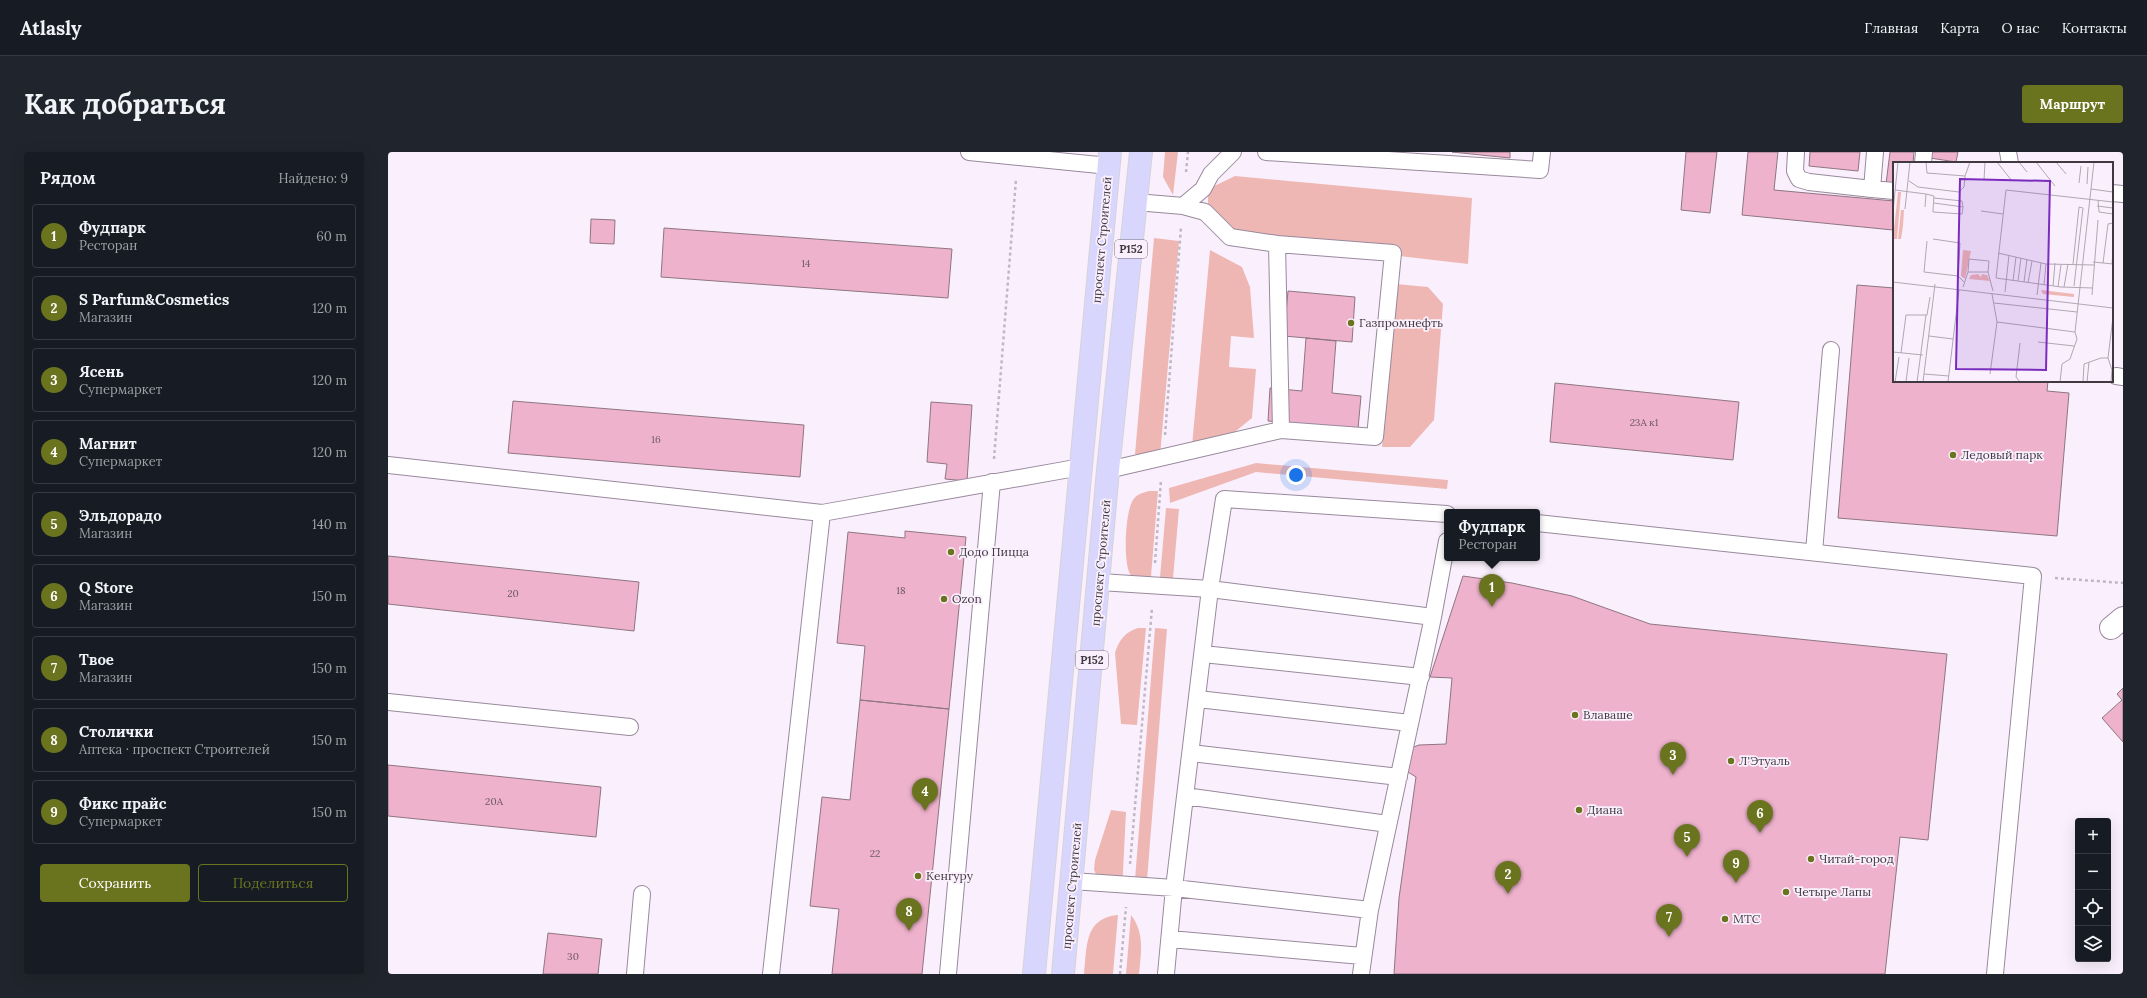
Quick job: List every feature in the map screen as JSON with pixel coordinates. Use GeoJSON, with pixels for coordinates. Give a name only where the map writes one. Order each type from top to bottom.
{"type":"FeatureCollection","features":[{"type":"Feature","properties":{"kind":"main road","name":"проспект Строителей"},"geometry":{"type":"LineString","coordinates":[[1063,974],[1100,582],[1108,470],[1141,152]]}},
{"type":"Feature","properties":{"kind":"main road","name":"проспект Строителей"},"geometry":{"type":"LineString","coordinates":[[1034,974],[1110,159]]}},
{"type":"Feature","properties":{"kind":"lane"},"geometry":{"type":"LineString","coordinates":[[969,152],[1018,158],[1110,159]]}},
{"type":"Feature","properties":{"kind":"lane"},"geometry":{"type":"LineString","coordinates":[[1183,206],[1203,189],[1211,174],[1233,152]]}},
{"type":"Feature","properties":{"kind":"lane"},"geometry":{"type":"LineString","coordinates":[[1266,152],[1540,170],[1542,152]]}},
{"type":"Feature","properties":{"kind":"lane"},"geometry":{"type":"LineString","coordinates":[[1796,152],[1795,171],[1799,179],[1809,182],[1893,192]]}},
{"type":"Feature","properties":{"kind":"lane"},"geometry":{"type":"LineString","coordinates":[[1872,189],[1875,152]]}},
{"type":"Feature","properties":{"kind":"lane"},"geometry":{"type":"LineString","coordinates":[[1923,162],[1924,152]]}},
{"type":"Feature","properties":{"kind":"lane"},"geometry":{"type":"LineString","coordinates":[[2008,152],[2010,162]]}},
{"type":"Feature","properties":{"kind":"lane"},"geometry":{"type":"LineString","coordinates":[[2113,193],[2123,194]]}},
{"type":"Feature","properties":{"kind":"lane"},"geometry":{"type":"LineString","coordinates":[[1108,470],[1281,430],[1375,437],[1393,253],[1277,244],[1230,237],[1205,212],[1183,206],[1136,202]]}},
{"type":"Feature","properties":{"kind":"lane"},"geometry":{"type":"LineString","coordinates":[[1277,244],[1281,430]]}},
{"type":"Feature","properties":{"kind":"lane"},"geometry":{"type":"LineString","coordinates":[[1814,552],[1831,350]]}},
{"type":"Feature","properties":{"kind":"lane"},"geometry":{"type":"LineString","coordinates":[[388,465],[822,513],[1081,467]]}},
{"type":"Feature","properties":{"kind":"lane"},"geometry":{"type":"LineString","coordinates":[[948,974],[992,482]]}},
{"type":"Feature","properties":{"kind":"lane"},"geometry":{"type":"LineString","coordinates":[[1166,974],[1174,888],[1210,589],[1224,499],[1444,514]]}},
{"type":"Feature","properties":{"kind":"lane"},"geometry":{"type":"LineString","coordinates":[[771,974],[822,513]]}},
{"type":"Feature","properties":{"kind":"lane"},"geometry":{"type":"LineString","coordinates":[[1540,523],[2033,576],[1995,974]]}},
{"type":"Feature","properties":{"kind":"lane"},"geometry":{"type":"LineString","coordinates":[[1361,974],[1362,956],[1370,910],[1434,617],[1444,559]]}},
{"type":"Feature","properties":{"kind":"lane"},"geometry":{"type":"LineString","coordinates":[[1100,582],[1210,589],[1434,617]]}},
{"type":"Feature","properties":{"kind":"lane"},"geometry":{"type":"LineString","coordinates":[[1203,654],[1421,677]]}},
{"type":"Feature","properties":{"kind":"lane"},"geometry":{"type":"LineString","coordinates":[[1198,698],[1410,723]]}},
{"type":"Feature","properties":{"kind":"lane"},"geometry":{"type":"LineString","coordinates":[[388,702],[630,727]]}},
{"type":"Feature","properties":{"kind":"lane"},"geometry":{"type":"LineString","coordinates":[[1191,753],[1399,777]]}},
{"type":"Feature","properties":{"kind":"lane"},"geometry":{"type":"LineString","coordinates":[[1185,796],[1388,824]]}},
{"type":"Feature","properties":{"kind":"lane"},"geometry":{"type":"LineString","coordinates":[[1072,881],[1174,888],[1370,910]]}},
{"type":"Feature","properties":{"kind":"lane"},"geometry":{"type":"LineString","coordinates":[[635,974],[642,894]]}},
{"type":"Feature","properties":{"kind":"lane"},"geometry":{"type":"LineString","coordinates":[[1170,939],[1362,956]]}},
{"type":"Feature","properties":{"kind":"path"},"geometry":{"type":"LineString","coordinates":[[992,482],[1018,158]]}},
{"type":"Feature","properties":{"kind":"path"},"geometry":{"type":"LineString","coordinates":[[2033,576],[2123,583]]}},
{"type":"Feature","properties":{"kind":"shaded area"},"geometry":{"type":"Polygon","coordinates":[[[1165,152],[1178,152],[1173,195],[1163,177],[1165,152]]]}},
{"type":"Feature","properties":{"kind":"shaded area"},"geometry":{"type":"Polygon","coordinates":[[[1235,176],[1472,198],[1468,264],[1236,237],[1208,215],[1208,189],[1235,176]]]}},
{"type":"Feature","properties":{"kind":"shaded area"},"geometry":{"type":"Polygon","coordinates":[[[1154,238],[1179,241],[1160,456],[1135,454],[1154,238]]]}},
{"type":"Feature","properties":{"kind":"shaded area"},"geometry":{"type":"Polygon","coordinates":[[[1210,250],[1242,267],[1250,287],[1254,338],[1231,336],[1229,367],[1256,369],[1252,418],[1231,435],[1192,446],[1210,250]]]}},
{"type":"Feature","properties":{"kind":"shaded area"},"geometry":{"type":"Polygon","coordinates":[[[1396,284],[1428,287],[1443,304],[1434,420],[1410,447],[1382,447],[1396,284]]]}},
{"type":"Feature","properties":{"kind":"shaded area"},"geometry":{"type":"Polygon","coordinates":[[[1256,463],[1448,480],[1447,489],[1256,472],[1170,503],[1169,488],[1256,463]]]}},
{"type":"Feature","properties":{"kind":"shaded area"},"geometry":{"type":"Polygon","coordinates":[[[1149,491],[1158,491],[1150,589],[1141,585],[1132,577],[1126,559],[1126,537],[1130,506],[1136,496],[1149,491]]]}},
{"type":"Feature","properties":{"kind":"shaded area"},"geometry":{"type":"Polygon","coordinates":[[[1166,508],[1179,509],[1172,590],[1159,589],[1166,508]]]}},
{"type":"Feature","properties":{"kind":"shaded area"},"geometry":{"type":"Polygon","coordinates":[[[1138,628],[1146,628],[1137,725],[1121,724],[1115,653],[1118,644],[1123,637],[1129,632],[1138,628]]]}},
{"type":"Feature","properties":{"kind":"shaded area"},"geometry":{"type":"Polygon","coordinates":[[[1155,628],[1167,629],[1146,893],[1134,892],[1155,628]]]}},
{"type":"Feature","properties":{"kind":"shaded area"},"geometry":{"type":"Polygon","coordinates":[[[1111,810],[1126,812],[1122,891],[1100,882],[1094,870],[1095,860],[1111,810]]]}},
{"type":"Feature","properties":{"kind":"shaded area"},"geometry":{"type":"Polygon","coordinates":[[[1118,915],[1113,974],[1084,974],[1087,944],[1093,928],[1107,917],[1118,915]]]}},
{"type":"Feature","properties":{"kind":"shaded area"},"geometry":{"type":"Polygon","coordinates":[[[1131,915],[1138,929],[1141,943],[1139,974],[1126,974],[1131,915]]]}},
{"type":"Feature","properties":{"kind":"building"},"geometry":{"type":"Polygon","coordinates":[[[1452,152],[1510,152],[1510,158],[1452,152]]]}},
{"type":"Feature","properties":{"kind":"building"},"geometry":{"type":"Polygon","coordinates":[[[1686,152],[1717,152],[1710,213],[1681,210],[1686,152]]]}},
{"type":"Feature","properties":{"kind":"building"},"geometry":{"type":"Polygon","coordinates":[[[1748,152],[1778,152],[1774,190],[1893,201],[1893,230],[1742,215],[1748,152]]]}},
{"type":"Feature","properties":{"kind":"building"},"geometry":{"type":"Polygon","coordinates":[[[1810,152],[1860,152],[1858,171],[1809,166],[1810,152]]]}},
{"type":"Feature","properties":{"kind":"building"},"geometry":{"type":"Polygon","coordinates":[[[1890,152],[1914,152],[1913,162],[1893,162],[1893,185],[1886,184],[1890,152]]]}},
{"type":"Feature","properties":{"kind":"building"},"geometry":{"type":"Polygon","coordinates":[[[1931,152],[1958,152],[1956,162],[1930,158],[1931,152]]]}},
{"type":"Feature","properties":{"kind":"building"},"geometry":{"type":"Polygon","coordinates":[[[591,219],[615,220],[614,244],[590,243],[591,219]]]}},
{"type":"Feature","properties":{"kind":"building"},"geometry":{"type":"Polygon","coordinates":[[[664,228],[952,249],[948,298],[661,277],[664,228]]]}},
{"type":"Feature","properties":{"kind":"building","name":"Ледовый парк"},"geometry":{"type":"Polygon","coordinates":[[[1857,285],[1893,288],[1893,382],[2048,382],[2047,391],[2069,393],[2057,536],[1838,518],[1857,285]]]}},
{"type":"Feature","properties":{"kind":"building"},"geometry":{"type":"Polygon","coordinates":[[[1288,291],[1355,297],[1352,342],[1284,336],[1288,291]]]}},
{"type":"Feature","properties":{"kind":"building"},"geometry":{"type":"Polygon","coordinates":[[[1306,338],[1336,341],[1332,393],[1361,396],[1358,429],[1268,421],[1270,388],[1302,391],[1306,338]]]}},
{"type":"Feature","properties":{"kind":"building"},"geometry":{"type":"Polygon","coordinates":[[[1555,383],[1739,402],[1733,460],[1550,442],[1555,383]]]}},
{"type":"Feature","properties":{"kind":"building"},"geometry":{"type":"Polygon","coordinates":[[[513,401],[804,425],[800,477],[508,453],[513,401]]]}},
{"type":"Feature","properties":{"kind":"building"},"geometry":{"type":"Polygon","coordinates":[[[931,402],[972,405],[967,481],[945,479],[947,464],[927,462],[931,402]]]}},
{"type":"Feature","properties":{"kind":"building"},"geometry":{"type":"Polygon","coordinates":[[[905,531],[966,537],[949,709],[860,700],[865,646],[837,643],[848,532],[905,538],[905,531]]]}},
{"type":"Feature","properties":{"kind":"building"},"geometry":{"type":"Polygon","coordinates":[[[388,556],[639,582],[634,631],[388,604],[388,556]]]}},
{"type":"Feature","properties":{"kind":"building"},"geometry":{"type":"Polygon","coordinates":[[[1463,576],[1512,583],[1572,596],[1650,624],[1947,654],[1928,840],[1900,837],[1885,974],[1394,974],[1399,898],[1416,777],[1408,772],[1404,764],[1411,748],[1419,745],[1446,744],[1452,678],[1430,677],[1463,576]]]}},
{"type":"Feature","properties":{"kind":"building"},"geometry":{"type":"Polygon","coordinates":[[[2123,688],[2123,742],[2102,718],[2122,700],[2117,694],[2123,688]]]}},
{"type":"Feature","properties":{"kind":"building"},"geometry":{"type":"Polygon","coordinates":[[[860,700],[949,709],[922,974],[832,974],[839,909],[810,906],[822,797],[850,800],[860,700]]]}},
{"type":"Feature","properties":{"kind":"building"},"geometry":{"type":"Polygon","coordinates":[[[388,765],[601,787],[596,837],[388,816],[388,765]]]}},
{"type":"Feature","properties":{"kind":"building"},"geometry":{"type":"Polygon","coordinates":[[[548,933],[602,939],[598,974],[543,974],[548,933]]]}},
{"type":"Feature","properties":{"kind":"place","name":"Газпромнефть"},"geometry":{"type":"Point","coordinates":[1351,323]}},
{"type":"Feature","properties":{"kind":"place","name":"Ледовый парк"},"geometry":{"type":"Point","coordinates":[1953,455]}},
{"type":"Feature","properties":{"kind":"place","name":"Додо Пицца"},"geometry":{"type":"Point","coordinates":[951,552]}},
{"type":"Feature","properties":{"kind":"place","name":"Ozon"},"geometry":{"type":"Point","coordinates":[944,599]}},
{"type":"Feature","properties":{"kind":"place","name":"Фудпарк"},"geometry":{"type":"Point","coordinates":[1492,607]}},
{"type":"Feature","properties":{"kind":"place","name":"Влаваше"},"geometry":{"type":"Point","coordinates":[1575,715]}},
{"type":"Feature","properties":{"kind":"place","name":"Л'Этуаль"},"geometry":{"type":"Point","coordinates":[1731,761]}},
{"type":"Feature","properties":{"kind":"place","name":"Ясень"},"geometry":{"type":"Point","coordinates":[1673,775]}},
{"type":"Feature","properties":{"kind":"place","name":"Диана"},"geometry":{"type":"Point","coordinates":[1579,810]}},
{"type":"Feature","properties":{"kind":"place","name":"Магнит"},"geometry":{"type":"Point","coordinates":[925,811]}},
{"type":"Feature","properties":{"kind":"place","name":"Q Store"},"geometry":{"type":"Point","coordinates":[1760,833]}},
{"type":"Feature","properties":{"kind":"place","name":"Эльдорадо"},"geometry":{"type":"Point","coordinates":[1687,857]}},
{"type":"Feature","properties":{"kind":"place","name":"Читай-город"},"geometry":{"type":"Point","coordinates":[1811,859]}},
{"type":"Feature","properties":{"kind":"place","name":"Кенгуру"},"geometry":{"type":"Point","coordinates":[918,876]}},
{"type":"Feature","properties":{"kind":"place","name":"Фикс прайс"},"geometry":{"type":"Point","coordinates":[1736,883]}},
{"type":"Feature","properties":{"kind":"place","name":"Четыре Лапы"},"geometry":{"type":"Point","coordinates":[1786,892]}},
{"type":"Feature","properties":{"kind":"place","name":"S Parfum&Cosmetics"},"geometry":{"type":"Point","coordinates":[1508,894]}},
{"type":"Feature","properties":{"kind":"place","name":"МТС"},"geometry":{"type":"Point","coordinates":[1725,919]}},
{"type":"Feature","properties":{"kind":"place","name":"Столички"},"geometry":{"type":"Point","coordinates":[909,931]}},
{"type":"Feature","properties":{"kind":"place","name":"Твое"},"geometry":{"type":"Point","coordinates":[1669,937]}}]}
